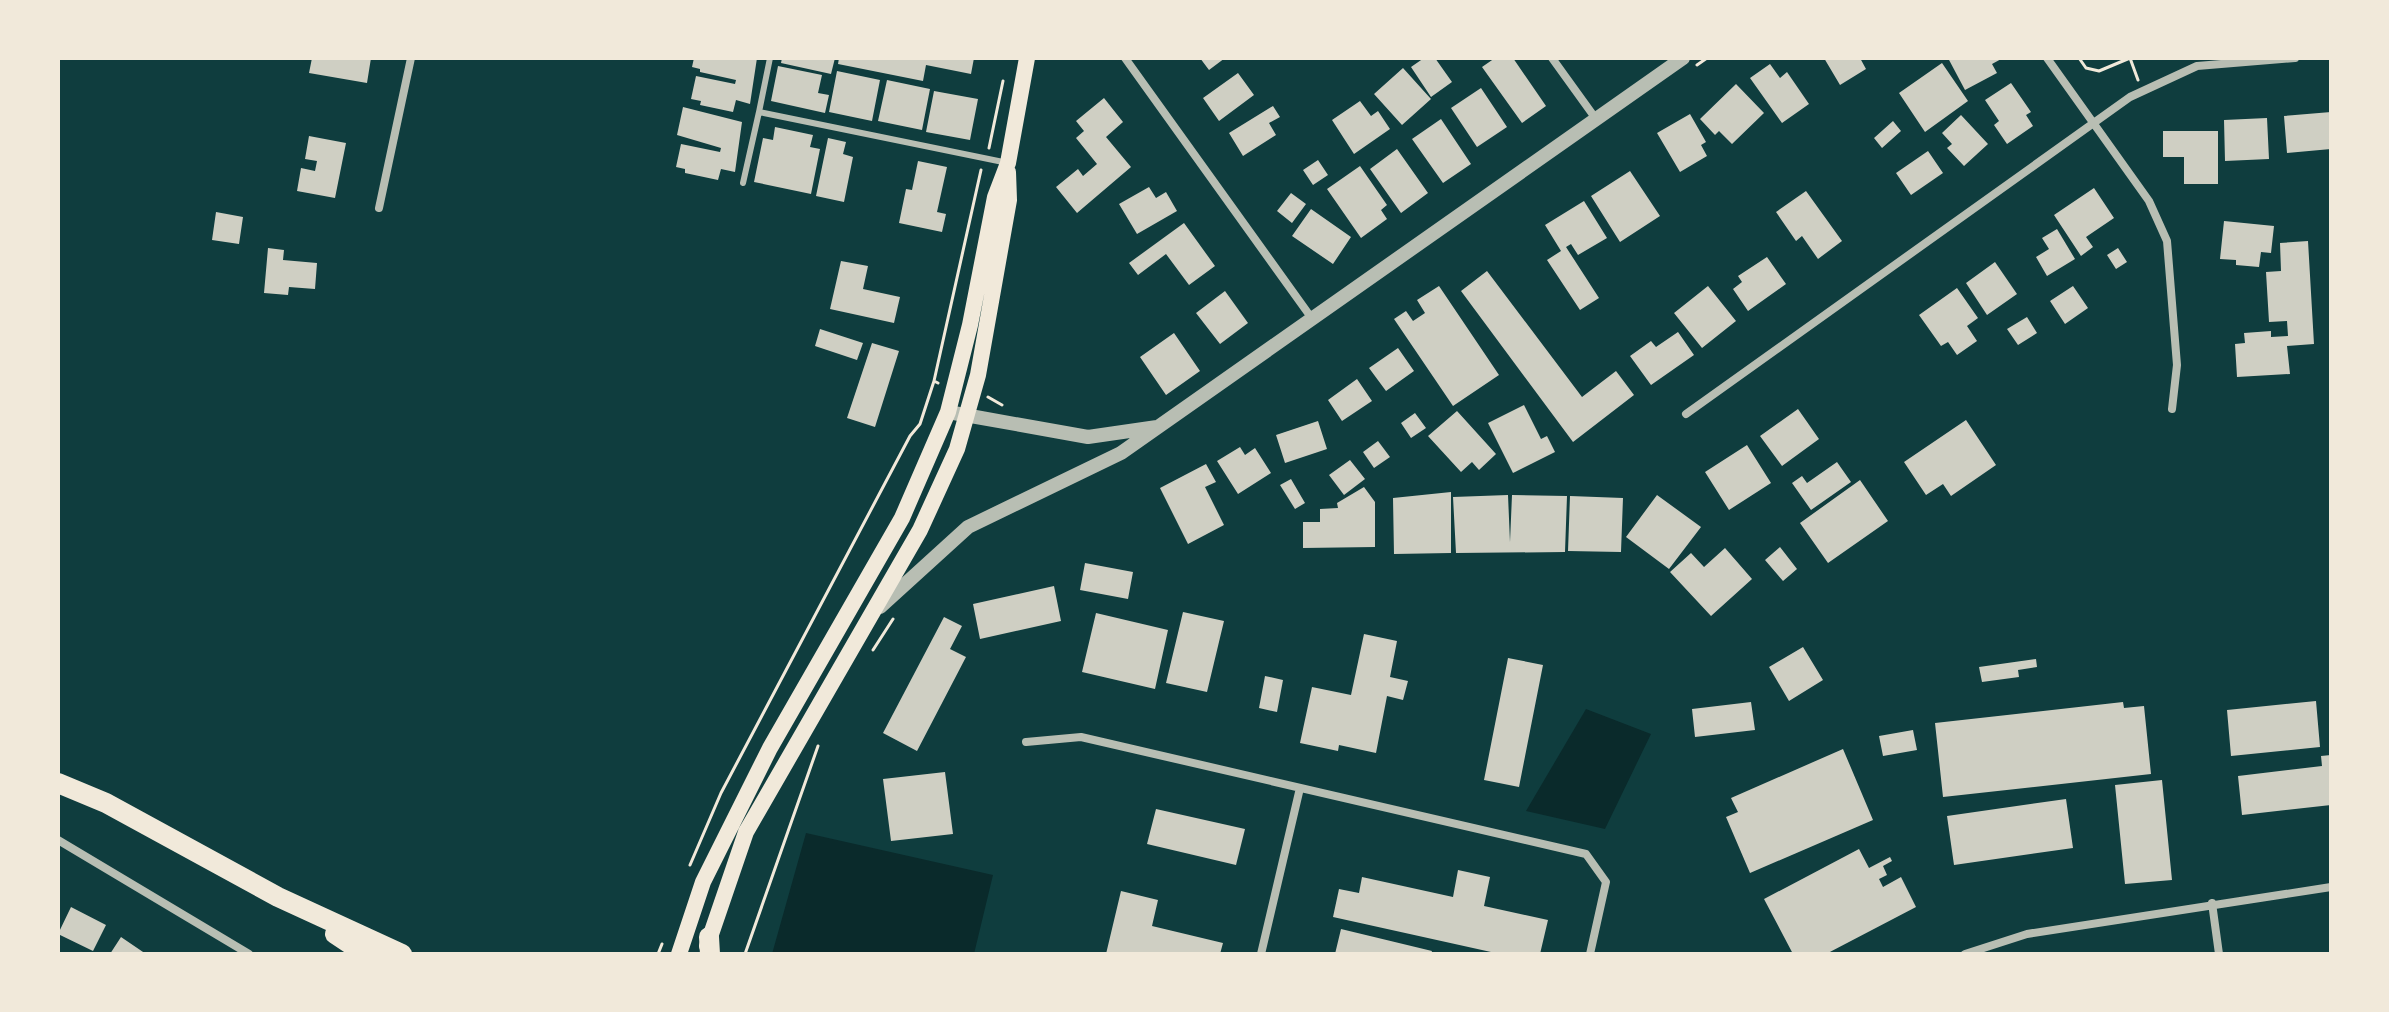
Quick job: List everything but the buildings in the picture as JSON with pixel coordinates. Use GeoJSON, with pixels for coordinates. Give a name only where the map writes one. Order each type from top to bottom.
{"type":"FeatureCollection","features":[{"type":"Feature","properties":{"kind":"highway"},"geometry":{"type":"LineString","coordinates":[[58,783],[106,803],[278,897],[402,954]]}},
{"type":"Feature","properties":{"kind":"highway"},"geometry":{"type":"LineString","coordinates":[[278,897],[365,954]]}},
{"type":"Feature","properties":{"kind":"main road"},"geometry":{"type":"LineString","coordinates":[[679,954],[710,869],[770,748],[902,518],[948,412],[970,325],[995,197],[1008,163],[1027,58]]}},
{"type":"Feature","properties":{"kind":"main road"},"geometry":{"type":"LineString","coordinates":[[708,948],[746,832],[920,530],[969,416],[1009,200],[1008,163]]}},
{"type":"Feature","properties":{"kind":"street"},"geometry":{"type":"LineString","coordinates":[[379,208],[411,58]]}},
{"type":"Feature","properties":{"kind":"street"},"geometry":{"type":"LineString","coordinates":[[1125,58],[1314,321]]}},
{"type":"Feature","properties":{"kind":"street"},"geometry":{"type":"LineString","coordinates":[[1552,58],[1596,119]]}},
{"type":"Feature","properties":{"kind":"street"},"geometry":{"type":"LineString","coordinates":[[2047,58],[2149,201],[2167,241],[2177,365],[2172,409]]}},
{"type":"Feature","properties":{"kind":"street"},"geometry":{"type":"LineString","coordinates":[[1686,414],[2092,121],[2142,91],[2197,66],[2295,58]]}},
{"type":"Feature","properties":{"kind":"street"},"geometry":{"type":"LineString","coordinates":[[874,613],[968,527],[1121,453],[1314,321],[1596,119],[1688,63]]}},
{"type":"Feature","properties":{"kind":"street"},"geometry":{"type":"LineString","coordinates":[[948,412],[1088,437],[1161,426]]}},
{"type":"Feature","properties":{"kind":"street"},"geometry":{"type":"LineString","coordinates":[[1026,742],[1081,737],[1586,854],[1606,882],[1590,954]]}},
{"type":"Feature","properties":{"kind":"street"},"geometry":{"type":"LineString","coordinates":[[1261,954],[1300,788]]}},
{"type":"Feature","properties":{"kind":"street"},"geometry":{"type":"LineString","coordinates":[[58,840],[249,954]]}},
{"type":"Feature","properties":{"kind":"street"},"geometry":{"type":"LineString","coordinates":[[1965,954],[2027,934],[2331,887]]}},
{"type":"Feature","properties":{"kind":"street"},"geometry":{"type":"LineString","coordinates":[[2212,903],[2219,954]]}},
{"type":"Feature","properties":{"kind":"lane"},"geometry":{"type":"LineString","coordinates":[[743,183],[770,58]]}},
{"type":"Feature","properties":{"kind":"lane"},"geometry":{"type":"LineString","coordinates":[[759,112],[1008,163]]}},
{"type":"Feature","properties":{"kind":"path"},"geometry":{"type":"LineString","coordinates":[[1688,63],[1707,58]]}},
{"type":"Feature","properties":{"kind":"path"},"geometry":{"type":"LineString","coordinates":[[2079,58],[2086,68],[2099,71],[2130,58],[2142,91]]}},
{"type":"Feature","properties":{"kind":"path"},"geometry":{"type":"LineString","coordinates":[[690,866],[728,779],[910,436],[920,424],[934,381],[944,385]]}},
{"type":"Feature","properties":{"kind":"path"},"geometry":{"type":"LineString","coordinates":[[870,655],[895,616]]}},
{"type":"Feature","properties":{"kind":"path"},"geometry":{"type":"LineString","coordinates":[[745,954],[822,734]]}},
{"type":"Feature","properties":{"kind":"path"},"geometry":{"type":"LineString","coordinates":[[658,954],[662,943]]}},
{"type":"Feature","properties":{"kind":"water"},"geometry":{"type":"Polygon","coordinates":[[[1586,709],[1651,734],[1605,829],[1526,811],[1586,709]]]}},
{"type":"Feature","properties":{"kind":"water"},"geometry":{"type":"Polygon","coordinates":[[[806,833],[993,875],[974,954],[772,954],[806,833]]]}}]}
